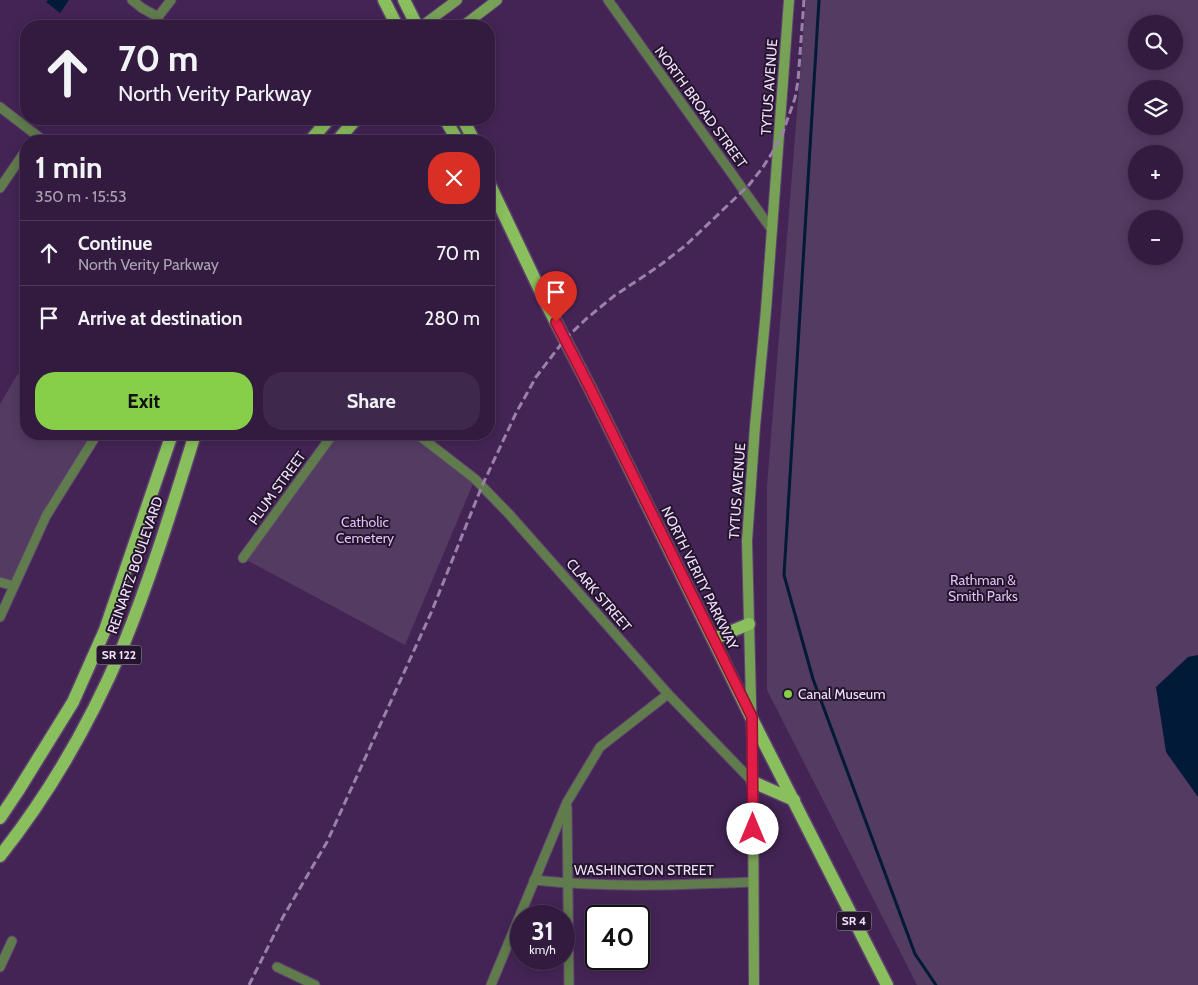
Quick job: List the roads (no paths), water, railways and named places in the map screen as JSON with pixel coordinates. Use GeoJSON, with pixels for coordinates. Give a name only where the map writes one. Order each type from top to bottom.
{"type":"FeatureCollection","features":[{"type":"Feature","properties":{"kind":"main road"},"geometry":{"type":"LineString","coordinates":[[384,0],[393,20]]}},
{"type":"Feature","properties":{"kind":"main road"},"geometry":{"type":"LineString","coordinates":[[404,0],[414,20]]}},
{"type":"Feature","properties":{"kind":"main road"},"geometry":{"type":"LineString","coordinates":[[315,135],[324,125]]}},
{"type":"Feature","properties":{"kind":"main road"},"geometry":{"type":"LineString","coordinates":[[342,135],[351,125]]}},
{"type":"Feature","properties":{"kind":"main road","name":"NORTH VERITY PARKWAY"},"geometry":{"type":"LineString","coordinates":[[495,196],[547,305],[887,985]]}},
{"type":"Feature","properties":{"kind":"main road","name":"REINARTZ BOULEVARD"},"geometry":{"type":"LineString","coordinates":[[0,818],[73,702],[88,669],[105,630],[170,440]]}},
{"type":"Feature","properties":{"kind":"main road","name":"REINARTZ BOULEVARD"},"geometry":{"type":"LineString","coordinates":[[0,856],[25,822],[68,755],[115,663],[148,580],[194,440]]}},
{"type":"Feature","properties":{"kind":"main road"},"geometry":{"type":"LineString","coordinates":[[713,639],[749,624]]}},
{"type":"Feature","properties":{"kind":"main road"},"geometry":{"type":"LineString","coordinates":[[753,782],[794,800]]}},
{"type":"Feature","properties":{"kind":"street"},"geometry":{"type":"LineString","coordinates":[[132,0],[158,17],[171,0]]}},
{"type":"Feature","properties":{"kind":"street"},"geometry":{"type":"LineString","coordinates":[[430,20],[457,0]]}},
{"type":"Feature","properties":{"kind":"street"},"geometry":{"type":"LineString","coordinates":[[471,20],[497,0]]}},
{"type":"Feature","properties":{"kind":"street","name":"NORTH BROAD STREET"},"geometry":{"type":"LineString","coordinates":[[608,0],[772,230]]}},
{"type":"Feature","properties":{"kind":"street","name":"TYTUS AVENUE"},"geometry":{"type":"LineString","coordinates":[[754,985],[752,717],[747,541],[789,0]]}},
{"type":"Feature","properties":{"kind":"street"},"geometry":{"type":"LineString","coordinates":[[0,107],[20,124]]}},
{"type":"Feature","properties":{"kind":"street"},"geometry":{"type":"LineString","coordinates":[[21,125],[32,135]]}},
{"type":"Feature","properties":{"kind":"street"},"geometry":{"type":"LineString","coordinates":[[0,188],[20,159]]}},
{"type":"Feature","properties":{"kind":"street"},"geometry":{"type":"LineString","coordinates":[[0,617],[46,516],[93,440]]}},
{"type":"Feature","properties":{"kind":"street","name":"PLUM STREET"},"geometry":{"type":"LineString","coordinates":[[243,558],[329,440]]}},
{"type":"Feature","properties":{"kind":"street","name":"CLARK STREET"},"geometry":{"type":"LineString","coordinates":[[425,440],[479,483],[509,514],[668,694],[753,782]]}},
{"type":"Feature","properties":{"kind":"street"},"geometry":{"type":"LineString","coordinates":[[0,582],[14,586]]}},
{"type":"Feature","properties":{"kind":"street"},"geometry":{"type":"LineString","coordinates":[[491,985],[567,802],[600,746],[668,694]]}},
{"type":"Feature","properties":{"kind":"street"},"geometry":{"type":"LineString","coordinates":[[567,802],[569,985]]}},
{"type":"Feature","properties":{"kind":"street","name":"WASHINGTON STREET"},"geometry":{"type":"LineString","coordinates":[[534,880],[568,884],[668,885],[753,882]]}},
{"type":"Feature","properties":{"kind":"street"},"geometry":{"type":"LineString","coordinates":[[0,967],[12,941]]}},
{"type":"Feature","properties":{"kind":"street"},"geometry":{"type":"LineString","coordinates":[[277,967],[316,985]]}},
{"type":"Feature","properties":{"kind":"water"},"geometry":{"type":"Polygon","coordinates":[[[48,0],[69,0],[60,13],[46,2],[48,0]]]}},
{"type":"Feature","properties":{"kind":"water"},"geometry":{"type":"Polygon","coordinates":[[[1198,655],[1198,797],[1166,752],[1156,687],[1188,657],[1198,655]]]}},
{"type":"Feature","properties":{"kind":"waterway"},"geometry":{"type":"LineString","coordinates":[[819,0],[784,575],[813,679],[915,954],[936,985]]}},
{"type":"Feature","properties":{"kind":"railway"},"geometry":{"type":"LineString","coordinates":[[249,985],[283,917],[327,842],[431,613],[482,486],[516,413],[536,377],[565,339],[586,319],[614,296],[659,266],[686,245],[749,185],[763,167],[782,135],[795,98],[804,0]]}},
{"type":"Feature","properties":{"kind":"place","name":"Canal Museum"},"geometry":{"type":"Point","coordinates":[788,694]}},
{"type":"Feature","properties":{"kind":"park label","name":"Catholic Cemetery"},"geometry":{"type":"Point","coordinates":[365,530]}},
{"type":"Feature","properties":{"kind":"park label","name":"Rathman & Smith Parks"},"geometry":{"type":"Point","coordinates":[983,588]}}]}
